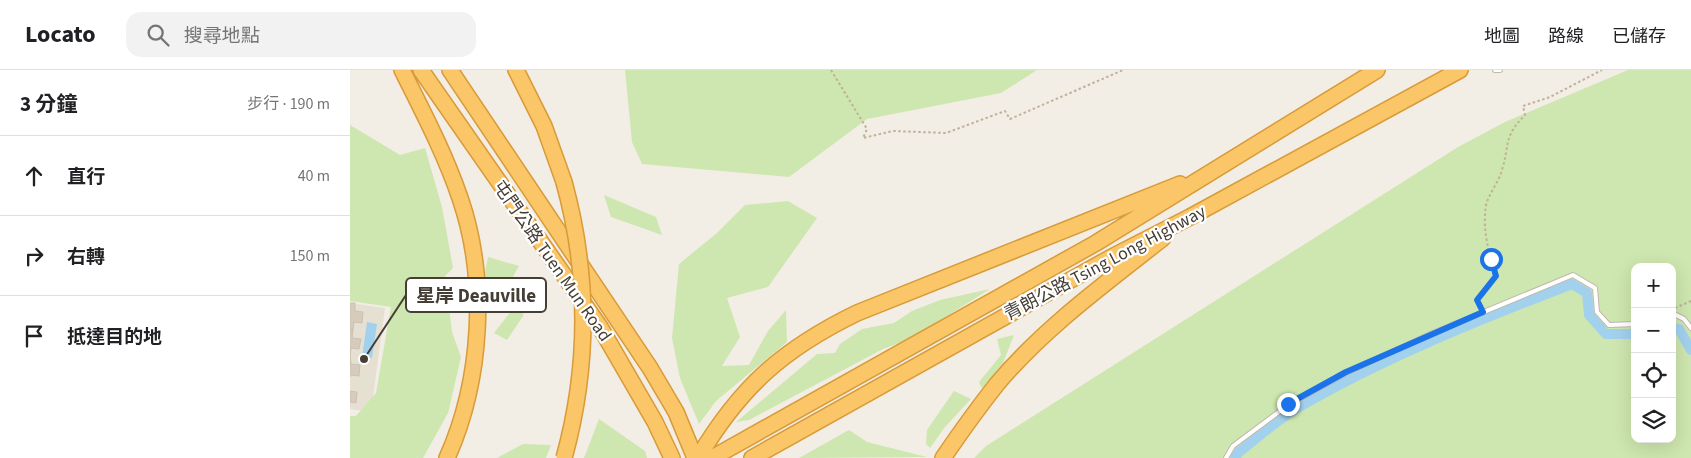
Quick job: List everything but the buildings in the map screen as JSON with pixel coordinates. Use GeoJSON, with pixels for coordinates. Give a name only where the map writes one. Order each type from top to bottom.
{"type":"FeatureCollection","features":[{"type":"Feature","properties":{"kind":"highway"},"geometry":{"type":"LineString","coordinates":[[402,70],[433,132],[460,198],[475,271],[477,316],[473,364],[462,413],[447,458]]}},
{"type":"Feature","properties":{"kind":"highway","name":"屯門公路 Tuen Mun Road"},"geometry":{"type":"LineString","coordinates":[[421,70],[600,327],[655,422],[672,458]]}},
{"type":"Feature","properties":{"kind":"highway","name":"屯門公路 Tuen Mun Road"},"geometry":{"type":"LineString","coordinates":[[450,70],[650,368],[676,412],[696,458]]}},
{"type":"Feature","properties":{"kind":"highway"},"geometry":{"type":"LineString","coordinates":[[516,70],[544,126],[564,182],[580,264],[583,312],[579,388],[564,458]]}},
{"type":"Feature","properties":{"kind":"highway","name":"青朗公路 Tsing Long Highway"},"geometry":{"type":"LineString","coordinates":[[712,458],[1088,248],[1377,70]]}},
{"type":"Feature","properties":{"kind":"highway","name":"青朗公路 Tsing Long Highway"},"geometry":{"type":"LineString","coordinates":[[752,458],[1110,258],[1190,217],[1460,70]]}},
{"type":"Feature","properties":{"kind":"highway"},"geometry":{"type":"LineString","coordinates":[[696,458],[746,390],[801,344],[857,313],[1225,165]]}},
{"type":"Feature","properties":{"kind":"highway"},"geometry":{"type":"LineString","coordinates":[[943,458],[998,383],[1035,345],[1074,309],[1190,217]]}},
{"type":"Feature","properties":{"kind":"lane"},"geometry":{"type":"LineString","coordinates":[[1495,70],[1500,70]]}},
{"type":"Feature","properties":{"kind":"lane"},"geometry":{"type":"LineString","coordinates":[[1226,458],[1233,446],[1288,404],[1346,372],[1573,275],[1595,288],[1597,312],[1609,325],[1631,324]]}},
{"type":"Feature","properties":{"kind":"lane"},"geometry":{"type":"LineString","coordinates":[[1676,315],[1684,319],[1691,328]]}},
{"type":"Feature","properties":{"kind":"path"},"geometry":{"type":"LineString","coordinates":[[831,70],[867,129],[863,138],[893,131],[946,133],[1005,111],[1010,118],[1123,70]]}},
{"type":"Feature","properties":{"kind":"path"},"geometry":{"type":"LineString","coordinates":[[1483,312],[1477,300],[1496,276],[1486,242],[1486,204],[1502,169],[1505,148],[1514,126],[1525,115],[1523,106],[1550,97],[1602,70]]}},
{"type":"Feature","properties":{"kind":"path"},"geometry":{"type":"LineString","coordinates":[[1674,308],[1691,301]]}},
{"type":"Feature","properties":{"kind":"shaded area"},"geometry":{"type":"Polygon","coordinates":[[[350,303],[385,308],[371,412],[350,409],[350,303]]]}},
{"type":"Feature","properties":{"kind":"green space"},"geometry":{"type":"Polygon","coordinates":[[[625,70],[1037,70],[1001,93],[867,119],[789,177],[642,164],[632,142],[625,70]]]}},
{"type":"Feature","properties":{"kind":"green space"},"geometry":{"type":"Polygon","coordinates":[[[1628,70],[1691,70],[1691,458],[974,458],[986,446],[1458,147],[1505,122],[1628,70]]]}},
{"type":"Feature","properties":{"kind":"green space"},"geometry":{"type":"Polygon","coordinates":[[[350,125],[400,155],[425,148],[442,207],[453,268],[445,276],[452,332],[461,357],[448,413],[423,458],[350,458],[350,416],[356,416],[376,393],[391,307],[350,301],[350,125]]]}},
{"type":"Feature","properties":{"kind":"green space"},"geometry":{"type":"Polygon","coordinates":[[[604,195],[656,217],[662,235],[611,217],[604,195]]]}},
{"type":"Feature","properties":{"kind":"green space"},"geometry":{"type":"Polygon","coordinates":[[[788,201],[817,218],[768,287],[727,298],[740,337],[722,366],[749,365],[768,331],[786,310],[787,342],[716,401],[699,424],[680,378],[672,338],[679,264],[717,233],[745,205],[788,201]]]}},
{"type":"Feature","properties":{"kind":"green space"},"geometry":{"type":"Polygon","coordinates":[[[488,257],[519,266],[510,282],[484,278],[488,257]]]}},
{"type":"Feature","properties":{"kind":"green space"},"geometry":{"type":"Polygon","coordinates":[[[526,289],[523,316],[507,340],[494,333],[512,310],[491,305],[495,294],[514,295],[526,289]]]}},
{"type":"Feature","properties":{"kind":"green space"},"geometry":{"type":"Polygon","coordinates":[[[990,289],[910,339],[883,349],[749,420],[736,422],[817,354],[835,353],[840,344],[862,329],[894,323],[912,311],[940,300],[990,289]]]}},
{"type":"Feature","properties":{"kind":"green space"},"geometry":{"type":"Polygon","coordinates":[[[1014,335],[1003,363],[982,389],[979,382],[1001,355],[997,339],[1014,335]]]}},
{"type":"Feature","properties":{"kind":"green space"},"geometry":{"type":"Polygon","coordinates":[[[954,391],[971,399],[945,427],[930,448],[926,444],[927,430],[954,391]]]}},
{"type":"Feature","properties":{"kind":"green space"},"geometry":{"type":"Polygon","coordinates":[[[599,419],[645,451],[647,458],[584,458],[599,419]]]}},
{"type":"Feature","properties":{"kind":"green space"},"geometry":{"type":"Polygon","coordinates":[[[849,430],[867,442],[927,457],[799,458],[849,430]]]}},
{"type":"Feature","properties":{"kind":"green space"},"geometry":{"type":"Polygon","coordinates":[[[523,444],[551,445],[546,458],[497,458],[523,444]]]}},
{"type":"Feature","properties":{"kind":"water"},"geometry":{"type":"Polygon","coordinates":[[[367,322],[377,324],[372,358],[362,357],[367,322]]]}},
{"type":"Feature","properties":{"kind":"waterway"},"geometry":{"type":"LineString","coordinates":[[1235,458],[1239,452],[1273,425],[1294,410],[1327,391],[1430,341],[1572,284],[1587,293],[1589,315],[1606,334],[1631,334]]}},
{"type":"Feature","properties":{"kind":"waterway"},"geometry":{"type":"LineString","coordinates":[[1676,329],[1679,329],[1691,350]]}},
{"type":"Feature","properties":{"kind":"place","name":"星岸 Deauville"},"geometry":{"type":"Point","coordinates":[364,359]}},
{"type":"Feature","properties":{"kind":"route"},"geometry":{"type":"LineString","coordinates":[[1288,404],[1346,372],[1483,312],[1477,300],[1496,276],[1491,259]]}}]}
